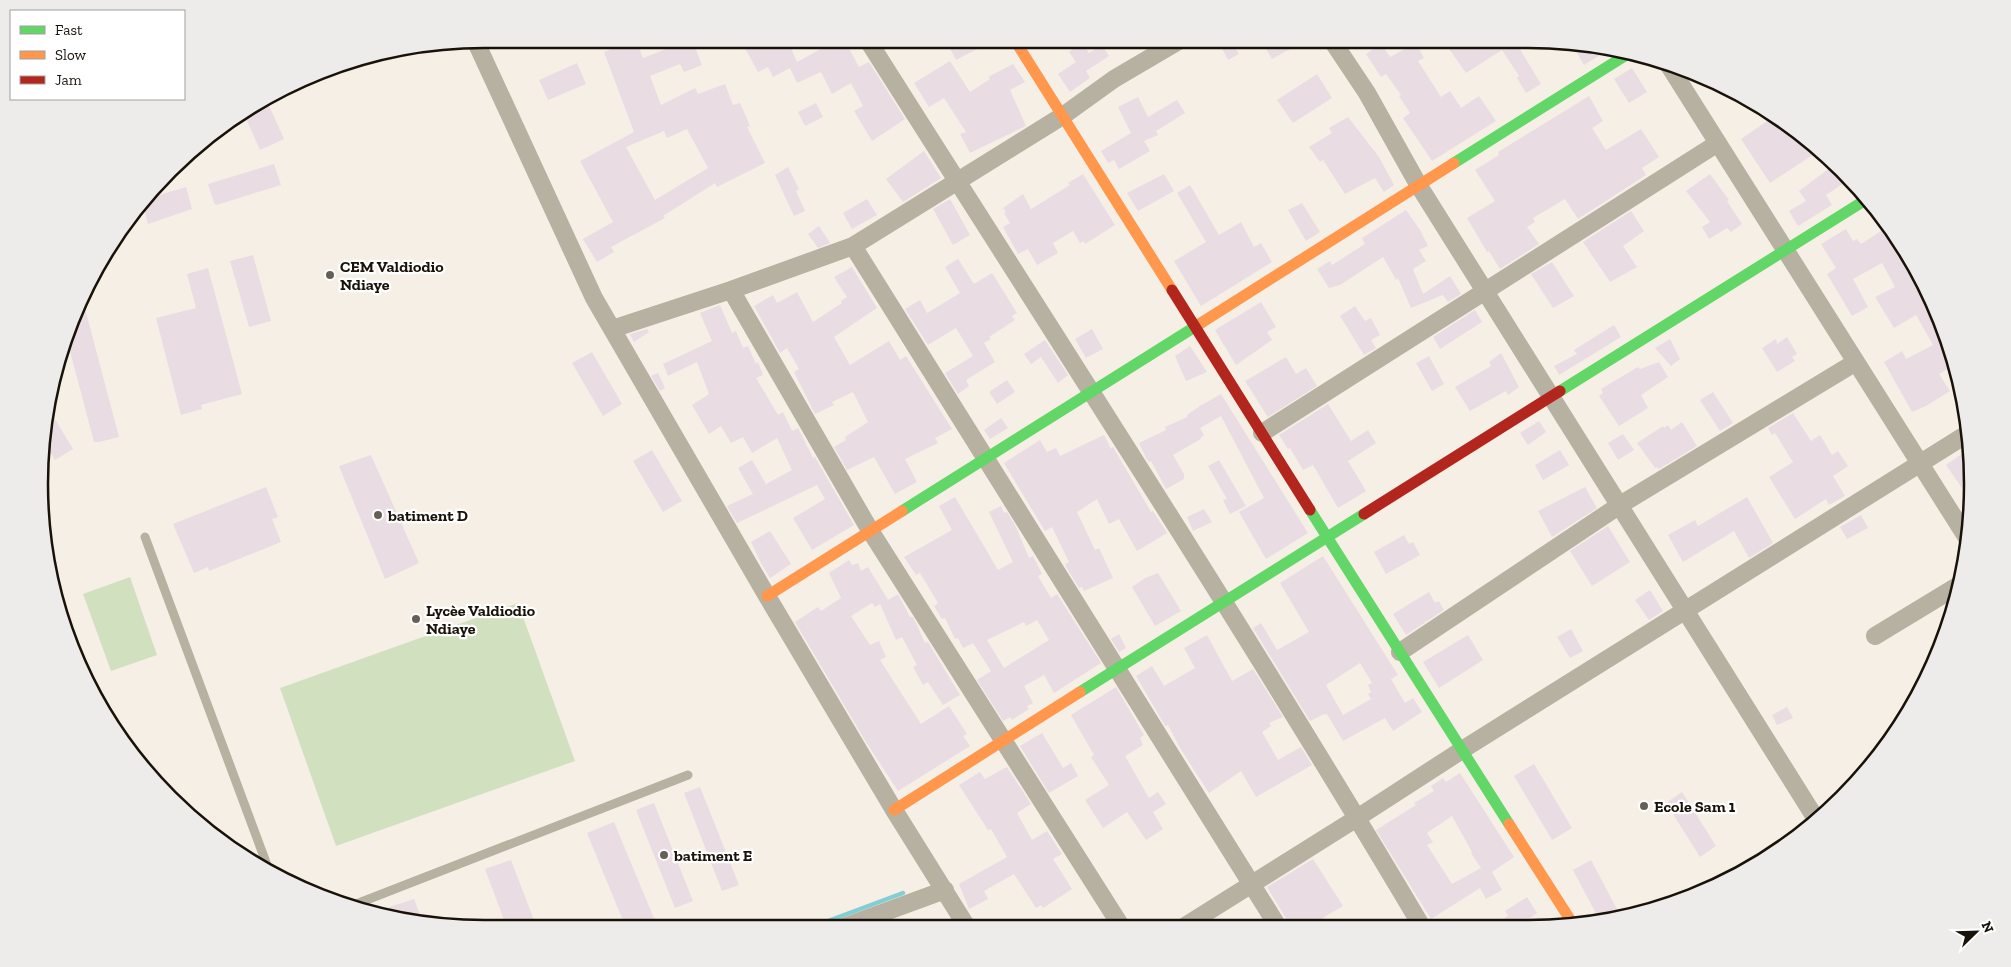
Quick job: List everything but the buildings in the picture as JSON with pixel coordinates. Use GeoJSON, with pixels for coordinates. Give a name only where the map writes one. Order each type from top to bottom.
{"type":"FeatureCollection","features":[{"type":"Feature","properties":{"kind":"street"},"geometry":{"type":"LineString","coordinates":[[479,48],[594,298],[767,596],[894,810],[962,920]]}},
{"type":"Feature","properties":{"kind":"street"},"geometry":{"type":"LineString","coordinates":[[873,48],[1224,603],[1418,920]]}},
{"type":"Feature","properties":{"kind":"street"},"geometry":{"type":"LineString","coordinates":[[1020,48],[1064,115],[1327,537],[1569,918]]}},
{"type":"Feature","properties":{"kind":"street"},"geometry":{"type":"LineString","coordinates":[[612,329],[731,290],[853,246],[956,180],[1064,115],[1114,79],[1164,48]]}},
{"type":"Feature","properties":{"kind":"street"},"geometry":{"type":"LineString","coordinates":[[1337,48],[1367,93],[1419,186],[1812,813]]}},
{"type":"Feature","properties":{"kind":"street"},"geometry":{"type":"LineString","coordinates":[[767,596],[1622,58]]}},
{"type":"Feature","properties":{"kind":"street"},"geometry":{"type":"LineString","coordinates":[[1674,73],[1961,529]]}},
{"type":"Feature","properties":{"kind":"street"},"geometry":{"type":"LineString","coordinates":[[1262,433],[1718,143]]}},
{"type":"Feature","properties":{"kind":"street"},"geometry":{"type":"LineString","coordinates":[[894,810],[1860,203]]}},
{"type":"Feature","properties":{"kind":"street"},"geometry":{"type":"LineString","coordinates":[[853,246],[1273,920]]}},
{"type":"Feature","properties":{"kind":"street"},"geometry":{"type":"LineString","coordinates":[[731,290],[871,532],[1117,920]]}},
{"type":"Feature","properties":{"kind":"street"},"geometry":{"type":"LineString","coordinates":[[1400,652],[1620,505],[1856,362]]}},
{"type":"Feature","properties":{"kind":"street"},"geometry":{"type":"LineString","coordinates":[[1195,920],[1961,438]]}},
{"type":"Feature","properties":{"kind":"street"},"geometry":{"type":"LineString","coordinates":[[1875,636],[1950,590]]}},
{"type":"Feature","properties":{"kind":"street"},"geometry":{"type":"LineString","coordinates":[[863,920],[945,890]]}},
{"type":"Feature","properties":{"kind":"lane"},"geometry":{"type":"LineString","coordinates":[[145,537],[265,861]]}},
{"type":"Feature","properties":{"kind":"lane"},"geometry":{"type":"LineString","coordinates":[[361,902],[688,775]]}},
{"type":"Feature","properties":{"kind":"green space"},"geometry":{"type":"Polygon","coordinates":[[[130,577],[157,655],[111,671],[83,594],[130,577]]]}},
{"type":"Feature","properties":{"kind":"green space"},"geometry":{"type":"Polygon","coordinates":[[[518,603],[575,761],[336,846],[280,688],[518,603]]]}},
{"type":"Feature","properties":{"kind":"waterway"},"geometry":{"type":"LineString","coordinates":[[831,920],[903,893]]}},
{"type":"Feature","properties":{"kind":"traffic: fast"},"geometry":{"type":"LineString","coordinates":[[1454,163],[1622,58]]}},
{"type":"Feature","properties":{"kind":"traffic: fast"},"geometry":{"type":"LineString","coordinates":[[1560,391],[1861,203]]}},
{"type":"Feature","properties":{"kind":"traffic: fast"},"geometry":{"type":"LineString","coordinates":[[902,511],[1201,323]]}},
{"type":"Feature","properties":{"kind":"traffic: fast"},"geometry":{"type":"LineString","coordinates":[[1310,510],[1509,824]]}},
{"type":"Feature","properties":{"kind":"traffic: fast"},"geometry":{"type":"LineString","coordinates":[[1080,692],[1364,514]]}},
{"type":"Feature","properties":{"kind":"traffic: slow"},"geometry":{"type":"LineString","coordinates":[[1020,48],[1172,290]]}},
{"type":"Feature","properties":{"kind":"traffic: slow"},"geometry":{"type":"LineString","coordinates":[[1201,323],[1454,163]]}},
{"type":"Feature","properties":{"kind":"traffic: slow"},"geometry":{"type":"LineString","coordinates":[[767,596],[902,511]]}},
{"type":"Feature","properties":{"kind":"traffic: slow"},"geometry":{"type":"LineString","coordinates":[[894,810],[1080,692]]}},
{"type":"Feature","properties":{"kind":"traffic: slow"},"geometry":{"type":"LineString","coordinates":[[1509,824],[1569,918]]}},
{"type":"Feature","properties":{"kind":"traffic: jam"},"geometry":{"type":"LineString","coordinates":[[1172,290],[1310,510]]}},
{"type":"Feature","properties":{"kind":"traffic: jam"},"geometry":{"type":"LineString","coordinates":[[1364,514],[1560,391]]}},
{"type":"Feature","properties":{"kind":"place","name":"CEM Valdiodio Ndiaye"},"geometry":{"type":"Point","coordinates":[330,275]}},
{"type":"Feature","properties":{"kind":"place","name":"batiment D"},"geometry":{"type":"Point","coordinates":[378,515]}},
{"type":"Feature","properties":{"kind":"place","name":"Lycèe Valdiodio Ndiaye"},"geometry":{"type":"Point","coordinates":[416,619]}},
{"type":"Feature","properties":{"kind":"place","name":"Ecole Sam 1"},"geometry":{"type":"Point","coordinates":[1644,806]}},
{"type":"Feature","properties":{"kind":"place","name":"batiment E"},"geometry":{"type":"Point","coordinates":[664,855]}}]}
